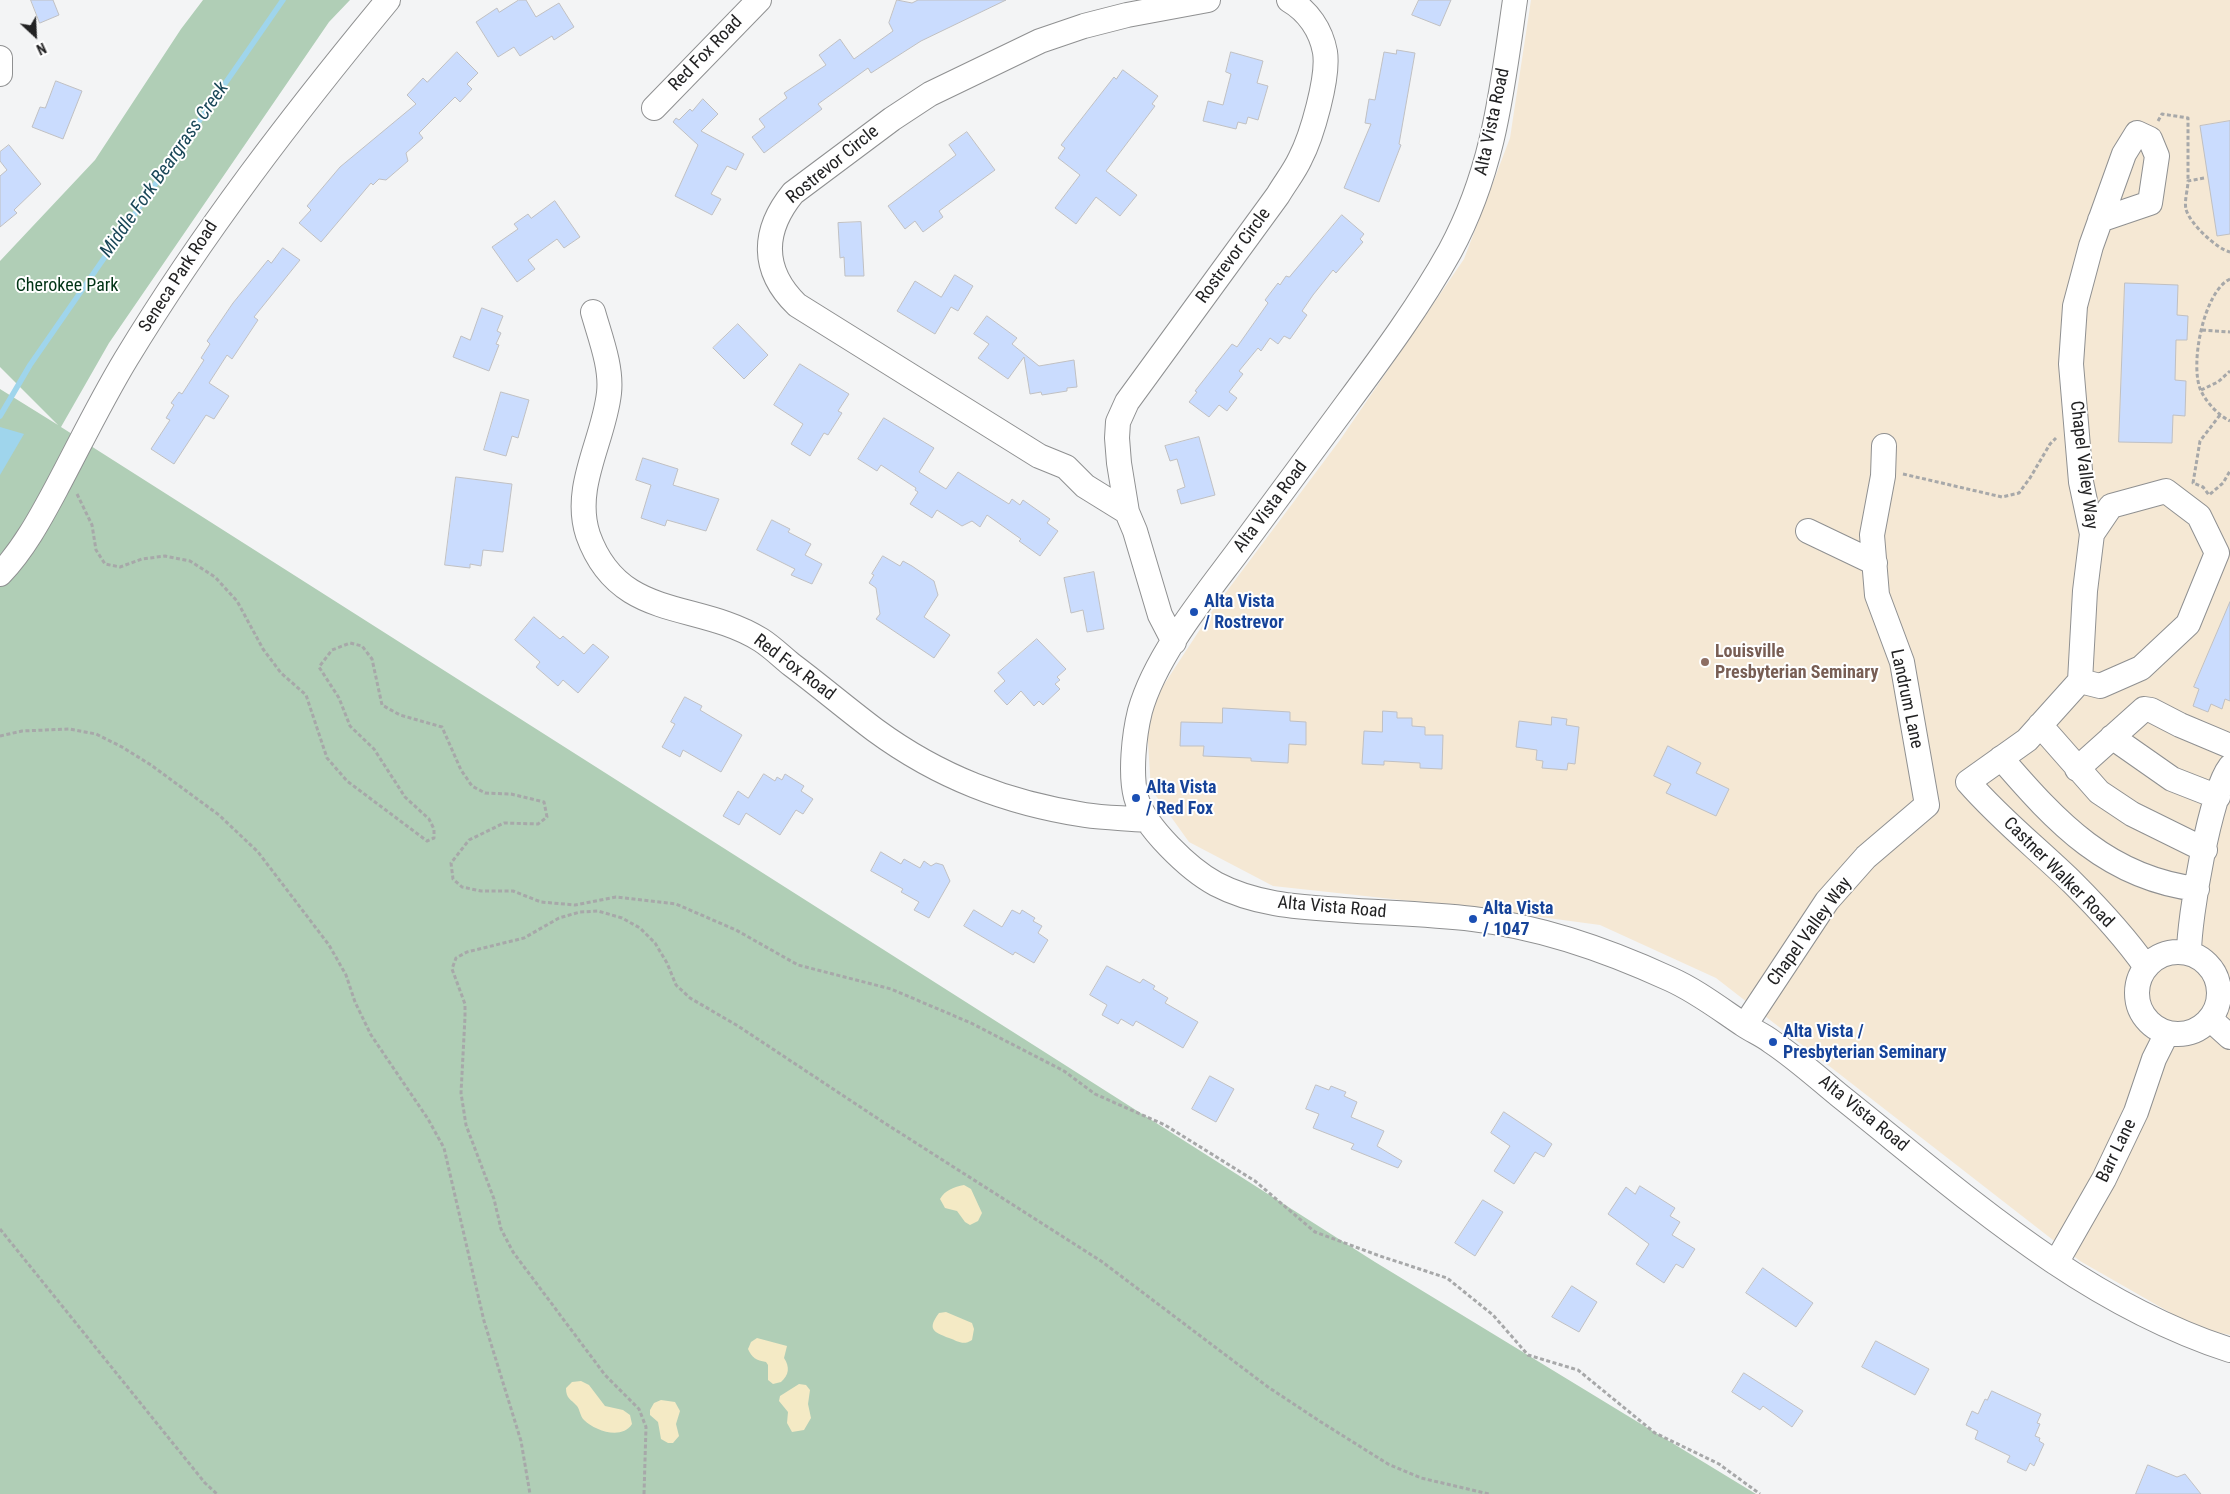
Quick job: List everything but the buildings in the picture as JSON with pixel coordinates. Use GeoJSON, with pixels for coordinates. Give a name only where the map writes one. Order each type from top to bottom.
{"type":"FeatureCollection","features":[{"type":"Feature","properties":{"kind":"street","name":"Seneca Park Road"},"geometry":{"type":"LineString","coordinates":[[0,574],[37,524],[98,406],[200,244],[258,162],[321,81],[388,0]]}},
{"type":"Feature","properties":{"kind":"street","name":"Red Fox Road"},"geometry":{"type":"LineString","coordinates":[[654,108],[759,0]]}},
{"type":"Feature","properties":{"kind":"street","name":"Rostrevor Circle"},"geometry":{"type":"LineString","coordinates":[[1127,512],[1085,486],[1066,467],[1039,456],[797,305],[778,282],[773,270],[769,247],[770,234],[780,209],[793,193],[892,119],[930,94],[1040,41],[1084,26],[1127,15],[1208,0]]}},
{"type":"Feature","properties":{"kind":"street","name":"Rostrevor Circle"},"geometry":{"type":"LineString","coordinates":[[1174,642],[1160,615],[1135,531],[1127,512],[1117,438],[1121,412],[1278,195],[1300,160],[1309,138],[1325,71],[1325,52],[1316,24],[1296,4],[1289,0]]}},
{"type":"Feature","properties":{"kind":"street","name":"Alta Vista Road"},"geometry":{"type":"LineString","coordinates":[[1515,0],[1501,103],[1490,153],[1477,194],[1452,246],[1408,320],[1214,583],[1174,642],[1150,684],[1140,711],[1134,744],[1136,798],[1146,820],[1188,866],[1204,877],[1235,893],[1287,907],[1473,919],[1516,925],[1564,936],[1675,981],[1710,1000],[1773,1042],[2010,1232],[2056,1263],[2111,1299],[2138,1313],[2192,1338],[2230,1350]]}},
{"type":"Feature","properties":{"kind":"street"},"geometry":{"type":"LineString","coordinates":[[0,58],[0,74]]}},
{"type":"Feature","properties":{"kind":"street","name":"Chapel Valley Way"},"geometry":{"type":"LineString","coordinates":[[2080,681],[2084,591],[2092,534],[2081,482],[2071,364],[2075,306],[2091,246],[2124,154],[2137,133],[2150,139]]}},
{"type":"Feature","properties":{"kind":"street"},"geometry":{"type":"LineString","coordinates":[[2100,220],[2150,203],[2157,156],[2150,139]]}},
{"type":"Feature","properties":{"kind":"street","name":"Red Fox Road"},"geometry":{"type":"LineString","coordinates":[[593,312],[608,370],[610,391],[606,413],[590,467],[583,503],[588,534],[597,555],[613,577],[624,587],[652,602],[734,626],[760,640],[902,749],[980,789],[1023,803],[1086,816],[1146,820]]}},
{"type":"Feature","properties":{"kind":"street","name":"Landrum Lane"},"geometry":{"type":"LineString","coordinates":[[1884,446],[1884,470],[1872,535],[1877,595],[1902,662],[1927,805]]}},
{"type":"Feature","properties":{"kind":"street"},"geometry":{"type":"LineString","coordinates":[[2092,534],[2111,506],[2166,491],[2199,516],[2217,553],[2188,624],[2141,668],[2100,686],[2080,681],[2027,740],[2001,758],[2065,827],[2108,860],[2126,870],[2160,883],[2197,889]]}},
{"type":"Feature","properties":{"kind":"street"},"geometry":{"type":"LineString","coordinates":[[1808,531],[1875,564]]}},
{"type":"Feature","properties":{"kind":"street"},"geometry":{"type":"LineString","coordinates":[[2077,769],[2140,710],[2148,708],[2180,725],[2230,746]]}},
{"type":"Feature","properties":{"kind":"street"},"geometry":{"type":"LineString","coordinates":[[2040,726],[2099,792],[2132,814],[2205,850]]}},
{"type":"Feature","properties":{"kind":"street"},"geometry":{"type":"LineString","coordinates":[[2112,737],[2172,778],[2218,797]]}},
{"type":"Feature","properties":{"kind":"street","name":"Castner Walker Road"},"geometry":{"type":"LineString","coordinates":[[2001,758],[1968,782],[1986,803],[2073,884],[2132,948],[2146,967]]}},
{"type":"Feature","properties":{"kind":"street"},"geometry":{"type":"LineString","coordinates":[[2189,953],[2189,932],[2205,850],[2218,797],[2230,767]]}},
{"type":"Feature","properties":{"kind":"street","name":"Chapel Valley Way"},"geometry":{"type":"LineString","coordinates":[[1745,1025],[1827,901],[1866,857],[1927,805]]}},
{"type":"Feature","properties":{"kind":"street"},"geometry":{"type":"LineString","coordinates":[[2189,953],[2209,965],[2216,975],[2219,986],[2219,998],[2216,1009],[2201,1028],[2179,1034],[2167,1033],[2147,1021],[2140,1011],[2137,1000],[2137,988],[2140,977],[2146,967],[2166,954],[2189,953]]}},
{"type":"Feature","properties":{"kind":"street"},"geometry":{"type":"LineString","coordinates":[[2210,1019],[2230,1037]]}},
{"type":"Feature","properties":{"kind":"street","name":"Barr Lane"},"geometry":{"type":"LineString","coordinates":[[2056,1263],[2104,1179],[2136,1112],[2154,1059],[2167,1033]]}},
{"type":"Feature","properties":{"kind":"path"},"geometry":{"type":"LineString","coordinates":[[2150,139],[2162,114],[2188,118],[2186,209],[2196,227],[2224,251],[2230,252]]}},
{"type":"Feature","properties":{"kind":"path"},"geometry":{"type":"LineString","coordinates":[[2188,181],[2204,178]]}},
{"type":"Feature","properties":{"kind":"path"},"geometry":{"type":"LineString","coordinates":[[2230,279],[2222,283],[2206,308],[2196,354],[2201,390],[2220,415],[2230,421]]}},
{"type":"Feature","properties":{"kind":"path"},"geometry":{"type":"LineString","coordinates":[[2202,330],[2230,332]]}},
{"type":"Feature","properties":{"kind":"path"},"geometry":{"type":"LineString","coordinates":[[2201,390],[2218,382],[2230,371]]}},
{"type":"Feature","properties":{"kind":"path"},"geometry":{"type":"LineString","coordinates":[[2220,415],[2200,441],[2193,483],[2203,487],[2208,495],[2223,483],[2230,471]]}},
{"type":"Feature","properties":{"kind":"path"},"geometry":{"type":"LineString","coordinates":[[1884,470],[2002,497],[2019,493],[2050,444],[2061,434],[2076,427]]}},
{"type":"Feature","properties":{"kind":"path"},"geometry":{"type":"LineString","coordinates":[[66,471],[92,525],[96,550],[105,564],[120,567],[142,559],[165,556],[190,561],[215,577],[237,601],[263,649],[281,673],[306,695],[327,758],[347,781],[409,829],[427,841],[434,838],[434,829],[429,820],[406,797],[374,749],[350,726],[339,698],[319,667],[332,650],[350,643],[362,646],[372,660],[382,704],[400,715],[442,728],[461,770],[472,786],[485,793],[511,794],[544,802],[547,817],[538,824],[504,824],[469,840],[451,864],[453,879],[462,888],[481,891],[513,891],[541,902],[575,905],[616,897],[676,904],[736,930],[798,965],[891,990],[971,1023],[1064,1071],[1095,1094],[1165,1125],[1255,1181],[1315,1232],[1447,1278],[1493,1315],[1528,1355],[1578,1370],[1655,1433],[1719,1464],[1760,1494]]}},
{"type":"Feature","properties":{"kind":"path"},"geometry":{"type":"LineString","coordinates":[[0,736],[22,731],[69,729],[96,734],[151,765],[219,815],[258,852],[329,945],[346,975],[355,1002],[372,1035],[428,1119],[444,1148],[484,1321],[521,1441],[530,1483],[530,1494]]}},
{"type":"Feature","properties":{"kind":"path"},"geometry":{"type":"LineString","coordinates":[[644,1494],[646,1427],[644,1418],[639,1409],[605,1375],[513,1252],[501,1229],[494,1199],[466,1125],[461,1093],[465,1017],[464,1004],[452,969],[456,958],[467,952],[524,938],[559,918],[580,912],[598,912],[622,918],[640,928],[655,943],[667,963],[676,985],[690,998],[738,1026],[883,1122],[1101,1261],[1268,1386],[1321,1422],[1388,1464],[1421,1478],[1489,1494]]}},
{"type":"Feature","properties":{"kind":"path"},"geometry":{"type":"LineString","coordinates":[[0,1229],[205,1484],[217,1494]]}},
{"type":"Feature","properties":{"kind":"shaded area","name":"Louisville Presbyterian Seminary"},"geometry":{"type":"Polygon","coordinates":[[[1531,0],[2230,0],[2230,1335],[2197,1328],[2080,1261],[1716,978],[1600,925],[1466,907],[1273,886],[1189,842],[1151,789],[1146,712],[1212,611],[1340,440],[1464,259],[1510,138],[1531,0]]]}},
{"type":"Feature","properties":{"kind":"green space","name":"Cherokee Park"},"geometry":{"type":"Polygon","coordinates":[[[203,0],[350,0],[329,22],[109,343],[61,427],[1375,1262],[1756,1494],[0,1494],[0,389],[58,425],[0,367],[0,261],[95,160],[181,29],[203,0]]]}},
{"type":"Feature","properties":{"kind":"sand"},"geometry":{"type":"Polygon","coordinates":[[[964,1185],[971,1189],[982,1213],[978,1221],[970,1225],[965,1222],[957,1211],[945,1208],[940,1199],[950,1189],[964,1185]]]}},
{"type":"Feature","properties":{"kind":"sand"},"geometry":{"type":"Polygon","coordinates":[[[946,1312],[972,1323],[974,1329],[972,1340],[966,1343],[960,1342],[936,1332],[933,1326],[935,1318],[939,1313],[946,1312]]]}},
{"type":"Feature","properties":{"kind":"sand"},"geometry":{"type":"Polygon","coordinates":[[[757,1338],[787,1346],[784,1358],[788,1371],[786,1377],[781,1382],[773,1384],[768,1380],[768,1365],[766,1362],[751,1355],[748,1349],[751,1342],[757,1338]]]}},
{"type":"Feature","properties":{"kind":"sand"},"geometry":{"type":"Polygon","coordinates":[[[581,1381],[589,1385],[605,1406],[623,1410],[630,1415],[632,1424],[628,1429],[622,1432],[608,1432],[595,1428],[584,1420],[566,1392],[566,1388],[572,1382],[581,1381]]]}},
{"type":"Feature","properties":{"kind":"sand"},"geometry":{"type":"Polygon","coordinates":[[[799,1384],[806,1385],[810,1390],[808,1404],[811,1418],[804,1430],[792,1432],[787,1423],[788,1412],[779,1401],[780,1396],[799,1384]]]}},
{"type":"Feature","properties":{"kind":"sand"},"geometry":{"type":"Polygon","coordinates":[[[661,1400],[675,1402],[680,1411],[676,1424],[679,1436],[673,1443],[668,1443],[661,1439],[658,1422],[650,1415],[650,1410],[654,1403],[661,1400]]]}},
{"type":"Feature","properties":{"kind":"water"},"geometry":{"type":"Polygon","coordinates":[[[0,427],[24,434],[0,475],[0,427]]]}},
{"type":"Feature","properties":{"kind":"waterway","name":"Middle Fork Beargrass Creek"},"geometry":{"type":"LineString","coordinates":[[0,416],[30,365],[283,0]]}},
{"type":"Feature","properties":{"kind":"place","name":"Alta Vista / Rostrevor"},"geometry":{"type":"Point","coordinates":[1194,612]}},
{"type":"Feature","properties":{"kind":"place","name":"Louisville Presbyterian Seminary"},"geometry":{"type":"Point","coordinates":[1705,662]}},
{"type":"Feature","properties":{"kind":"place","name":"Alta Vista / Red Fox"},"geometry":{"type":"Point","coordinates":[1136,798]}},
{"type":"Feature","properties":{"kind":"place","name":"Alta Vista / 1047"},"geometry":{"type":"Point","coordinates":[1473,919]}},
{"type":"Feature","properties":{"kind":"place","name":"Alta Vista / Presbyterian Seminary"},"geometry":{"type":"Point","coordinates":[1773,1042]}}]}
